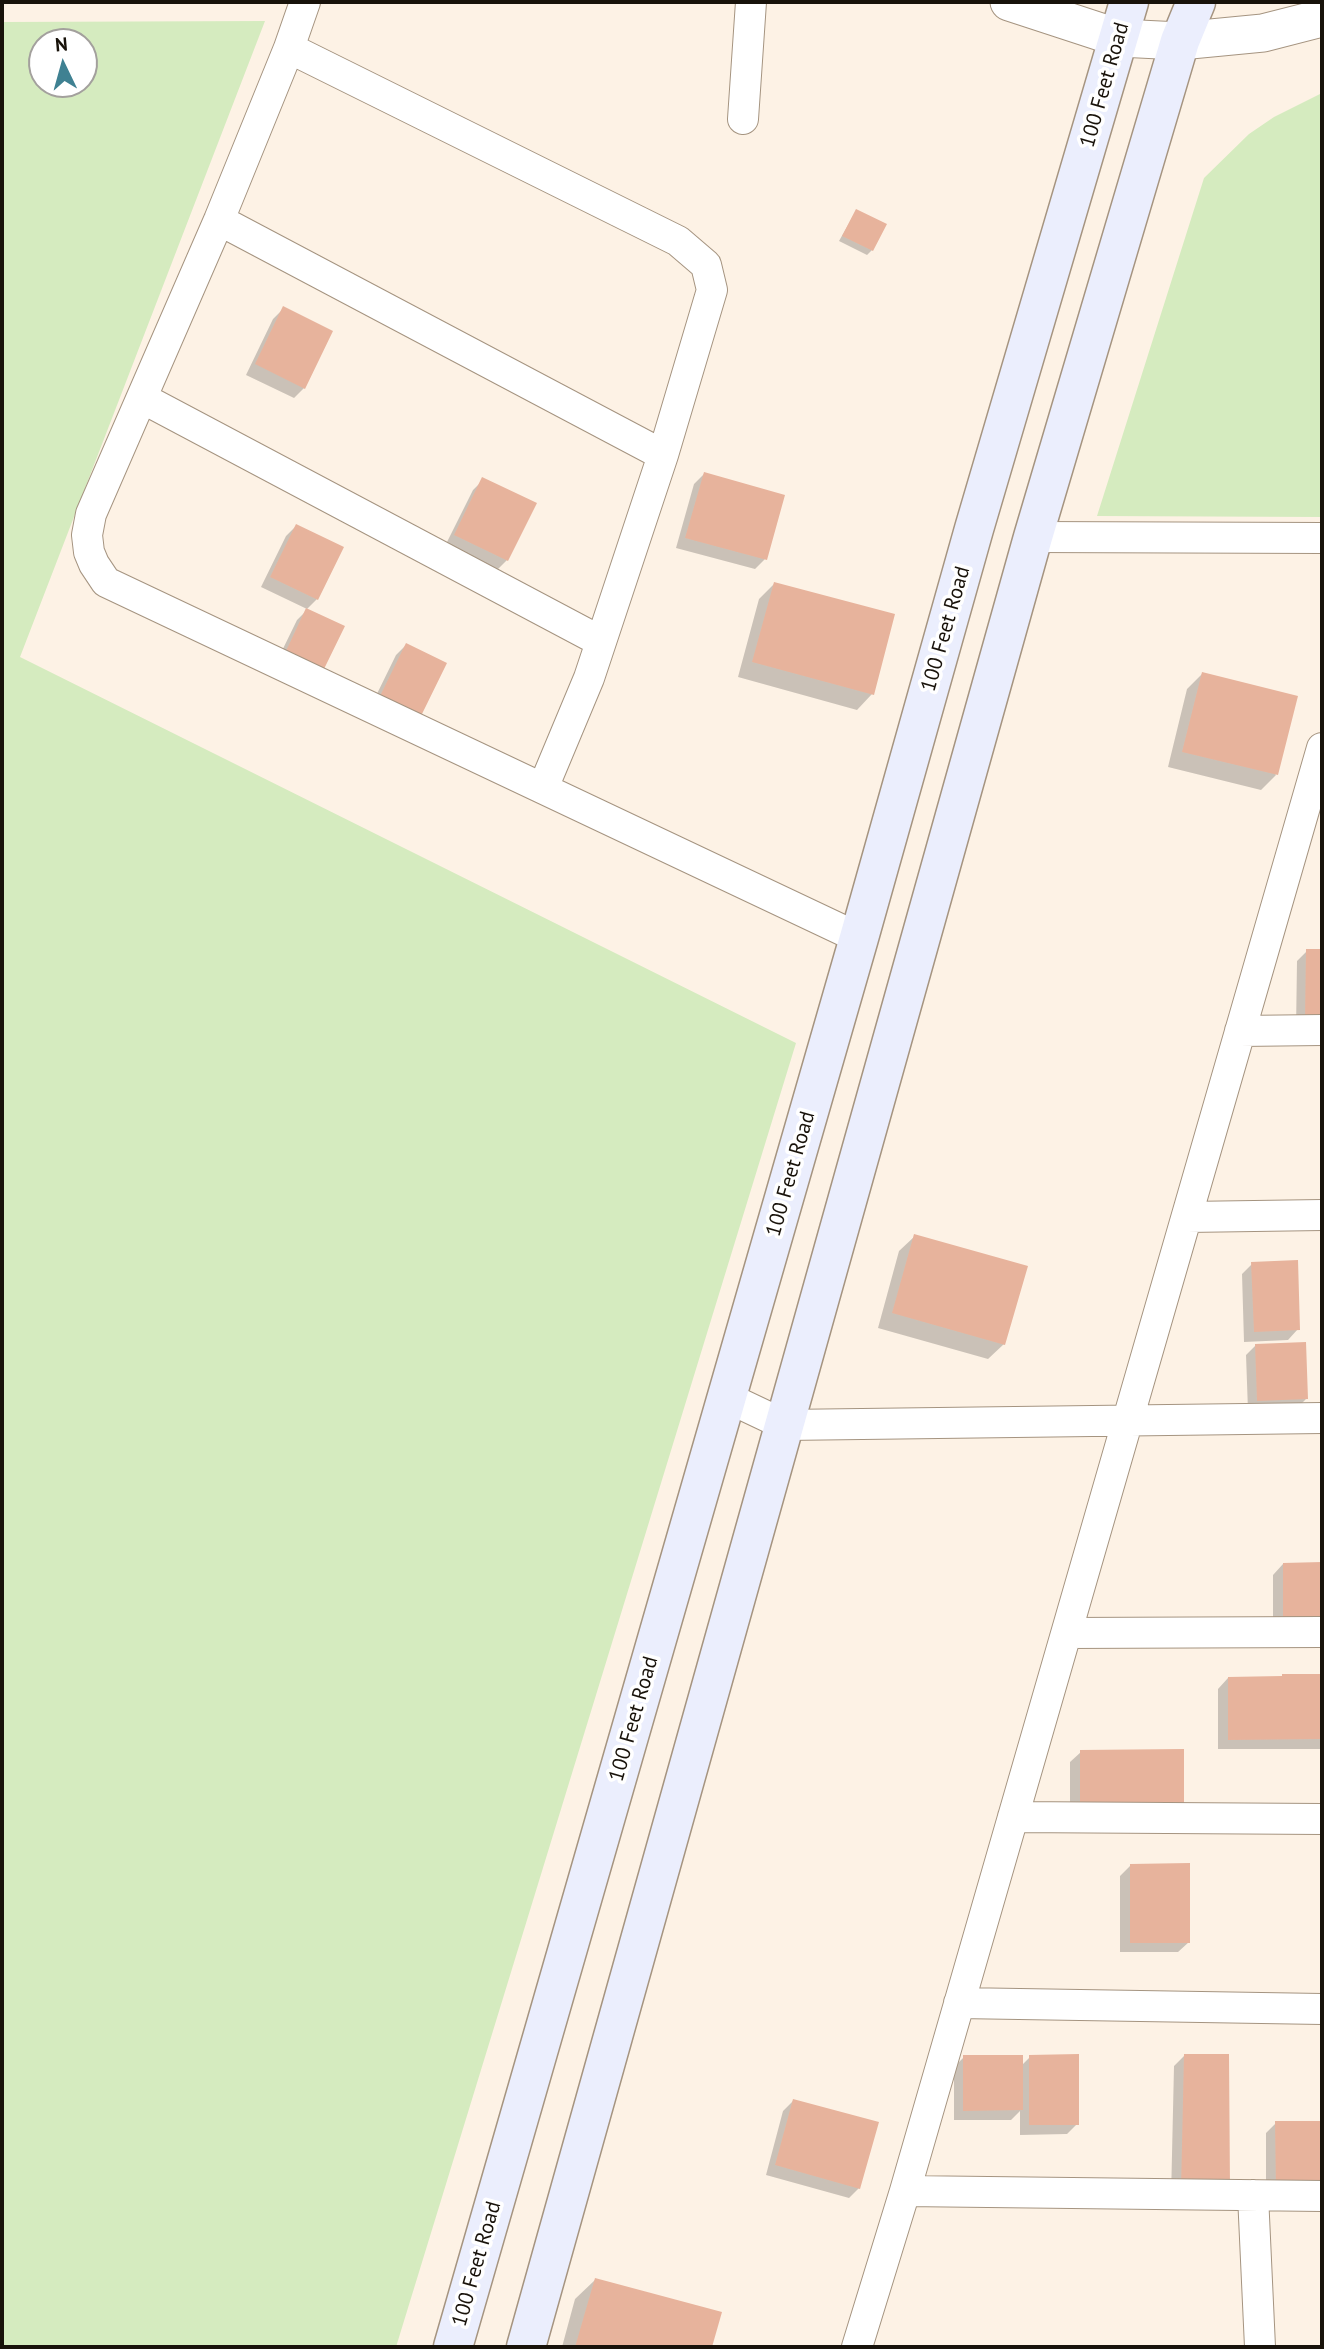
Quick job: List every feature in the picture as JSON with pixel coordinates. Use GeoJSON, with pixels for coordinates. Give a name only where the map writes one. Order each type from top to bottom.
{"type":"FeatureCollection","features":[{"type":"Feature","properties":{"kind":"main road","name":"100 Feet Road"},"geometry":{"type":"LineString","coordinates":[[453,2347],[859,938],[974,529],[1129,2]]}},
{"type":"Feature","properties":{"kind":"main road"},"geometry":{"type":"LineString","coordinates":[[526,2347],[1033,537],[1180,41],[1196,2]]}},
{"type":"Feature","properties":{"kind":"street"},"geometry":{"type":"LineString","coordinates":[[305,2],[219,220],[91,514],[87,535],[89,552],[106,582],[859,938]]}},
{"type":"Feature","properties":{"kind":"street"},"geometry":{"type":"LineString","coordinates":[[743,119],[751,2]]}},
{"type":"Feature","properties":{"kind":"street"},"geometry":{"type":"LineString","coordinates":[[1009,2],[1119,38],[1180,41],[1263,33],[1322,18]]}},
{"type":"Feature","properties":{"kind":"street"},"geometry":{"type":"LineString","coordinates":[[289,48],[678,241],[706,265],[712,290],[663,455],[589,678],[543,788]]}},
{"type":"Feature","properties":{"kind":"street"},"geometry":{"type":"LineString","coordinates":[[219,220],[663,455]]}},
{"type":"Feature","properties":{"kind":"street"},"geometry":{"type":"LineString","coordinates":[[142,398],[600,641]]}},
{"type":"Feature","properties":{"kind":"street"},"geometry":{"type":"LineString","coordinates":[[1033,537],[1322,538]]}},
{"type":"Feature","properties":{"kind":"street"},"geometry":{"type":"LineString","coordinates":[[857,2347],[905,2191],[1240,1031],[1310,835],[1322,748]]}},
{"type":"Feature","properties":{"kind":"street"},"geometry":{"type":"LineString","coordinates":[[1240,1031],[1322,1030]]}},
{"type":"Feature","properties":{"kind":"street"},"geometry":{"type":"LineString","coordinates":[[1187,1217],[1322,1215]]}},
{"type":"Feature","properties":{"kind":"street"},"geometry":{"type":"LineString","coordinates":[[726,1397],[785,1425],[1322,1418]]}},
{"type":"Feature","properties":{"kind":"street"},"geometry":{"type":"LineString","coordinates":[[1066,1633],[1322,1632]]}},
{"type":"Feature","properties":{"kind":"street"},"geometry":{"type":"LineString","coordinates":[[1013,1817],[1322,1819]]}},
{"type":"Feature","properties":{"kind":"street"},"geometry":{"type":"LineString","coordinates":[[959,2003],[1322,2009]]}},
{"type":"Feature","properties":{"kind":"street"},"geometry":{"type":"LineString","coordinates":[[905,2191],[1322,2196]]}},
{"type":"Feature","properties":{"kind":"street"},"geometry":{"type":"LineString","coordinates":[[1253,2195],[1260,2347]]}},
{"type":"Feature","properties":{"kind":"green space"},"geometry":{"type":"Polygon","coordinates":[[[265,21],[20,657],[796,1043],[396,2347],[2,2347],[2,22],[265,21]]]}},
{"type":"Feature","properties":{"kind":"green space"},"geometry":{"type":"Polygon","coordinates":[[[1322,93],[1322,517],[1097,516],[1204,178],[1249,134],[1274,117],[1322,93]]]}},
{"type":"Feature","properties":{"kind":"building"},"geometry":{"type":"Polygon","coordinates":[[[856,209],[887,224],[873,251],[842,236],[856,209]]]}},
{"type":"Feature","properties":{"kind":"building"},"geometry":{"type":"Polygon","coordinates":[[[283,306],[333,331],[305,389],[255,364],[283,306]]]}},
{"type":"Feature","properties":{"kind":"building"},"geometry":{"type":"Polygon","coordinates":[[[704,472],[785,495],[767,560],[685,538],[704,472]]]}},
{"type":"Feature","properties":{"kind":"building"},"geometry":{"type":"Polygon","coordinates":[[[482,477],[537,503],[508,561],[454,535],[482,477]]]}},
{"type":"Feature","properties":{"kind":"building"},"geometry":{"type":"Polygon","coordinates":[[[296,524],[344,547],[318,600],[270,577],[296,524]]]}},
{"type":"Feature","properties":{"kind":"building"},"geometry":{"type":"Polygon","coordinates":[[[774,582],[895,614],[874,695],[752,662],[774,582]]]}},
{"type":"Feature","properties":{"kind":"building"},"geometry":{"type":"Polygon","coordinates":[[[306,608],[345,626],[324,669],[286,651],[306,608]]]}},
{"type":"Feature","properties":{"kind":"building"},"geometry":{"type":"Polygon","coordinates":[[[406,643],[447,663],[421,716],[380,696],[406,643]]]}},
{"type":"Feature","properties":{"kind":"building"},"geometry":{"type":"Polygon","coordinates":[[[1202,672],[1298,696],[1278,775],[1182,752],[1202,672]]]}},
{"type":"Feature","properties":{"kind":"building"},"geometry":{"type":"Polygon","coordinates":[[[1306,949],[1322,949],[1322,1020],[1305,1020],[1306,949]]]}},
{"type":"Feature","properties":{"kind":"building"},"geometry":{"type":"Polygon","coordinates":[[[914,1234],[1028,1266],[1005,1345],[892,1313],[914,1234]]]}},
{"type":"Feature","properties":{"kind":"building"},"geometry":{"type":"Polygon","coordinates":[[[1298,1260],[1300,1330],[1254,1332],[1251,1262],[1298,1260]]]}},
{"type":"Feature","properties":{"kind":"building"},"geometry":{"type":"Polygon","coordinates":[[[1306,1342],[1308,1399],[1257,1401],[1255,1344],[1306,1342]]]}},
{"type":"Feature","properties":{"kind":"building"},"geometry":{"type":"Polygon","coordinates":[[[1322,1562],[1322,1624],[1283,1624],[1283,1563],[1322,1562]]]}},
{"type":"Feature","properties":{"kind":"building"},"geometry":{"type":"Polygon","coordinates":[[[1322,1674],[1322,1739],[1228,1740],[1228,1677],[1322,1674]]]}},
{"type":"Feature","properties":{"kind":"building"},"geometry":{"type":"Polygon","coordinates":[[[1184,1749],[1184,1810],[1080,1810],[1080,1750],[1184,1749]]]}},
{"type":"Feature","properties":{"kind":"building"},"geometry":{"type":"Polygon","coordinates":[[[1190,1863],[1190,1943],[1130,1943],[1130,1864],[1190,1863]]]}},
{"type":"Feature","properties":{"kind":"building"},"geometry":{"type":"Polygon","coordinates":[[[1079,2054],[1079,2125],[1029,2125],[1029,2055],[1079,2054]]]}},
{"type":"Feature","properties":{"kind":"building"},"geometry":{"type":"Polygon","coordinates":[[[1184,2054],[1229,2054],[1230,2189],[1181,2189],[1184,2054]]]}},
{"type":"Feature","properties":{"kind":"building"},"geometry":{"type":"Polygon","coordinates":[[[963,2055],[1023,2055],[1023,2110],[963,2111],[963,2055]]]}},
{"type":"Feature","properties":{"kind":"building"},"geometry":{"type":"Polygon","coordinates":[[[793,2099],[879,2122],[860,2189],[775,2165],[793,2099]]]}},
{"type":"Feature","properties":{"kind":"building"},"geometry":{"type":"Polygon","coordinates":[[[1275,2121],[1322,2121],[1322,2190],[1276,2190],[1275,2121]]]}},
{"type":"Feature","properties":{"kind":"building"},"geometry":{"type":"Polygon","coordinates":[[[595,2278],[722,2312],[712,2347],[575,2347],[595,2278]]]}}]}
